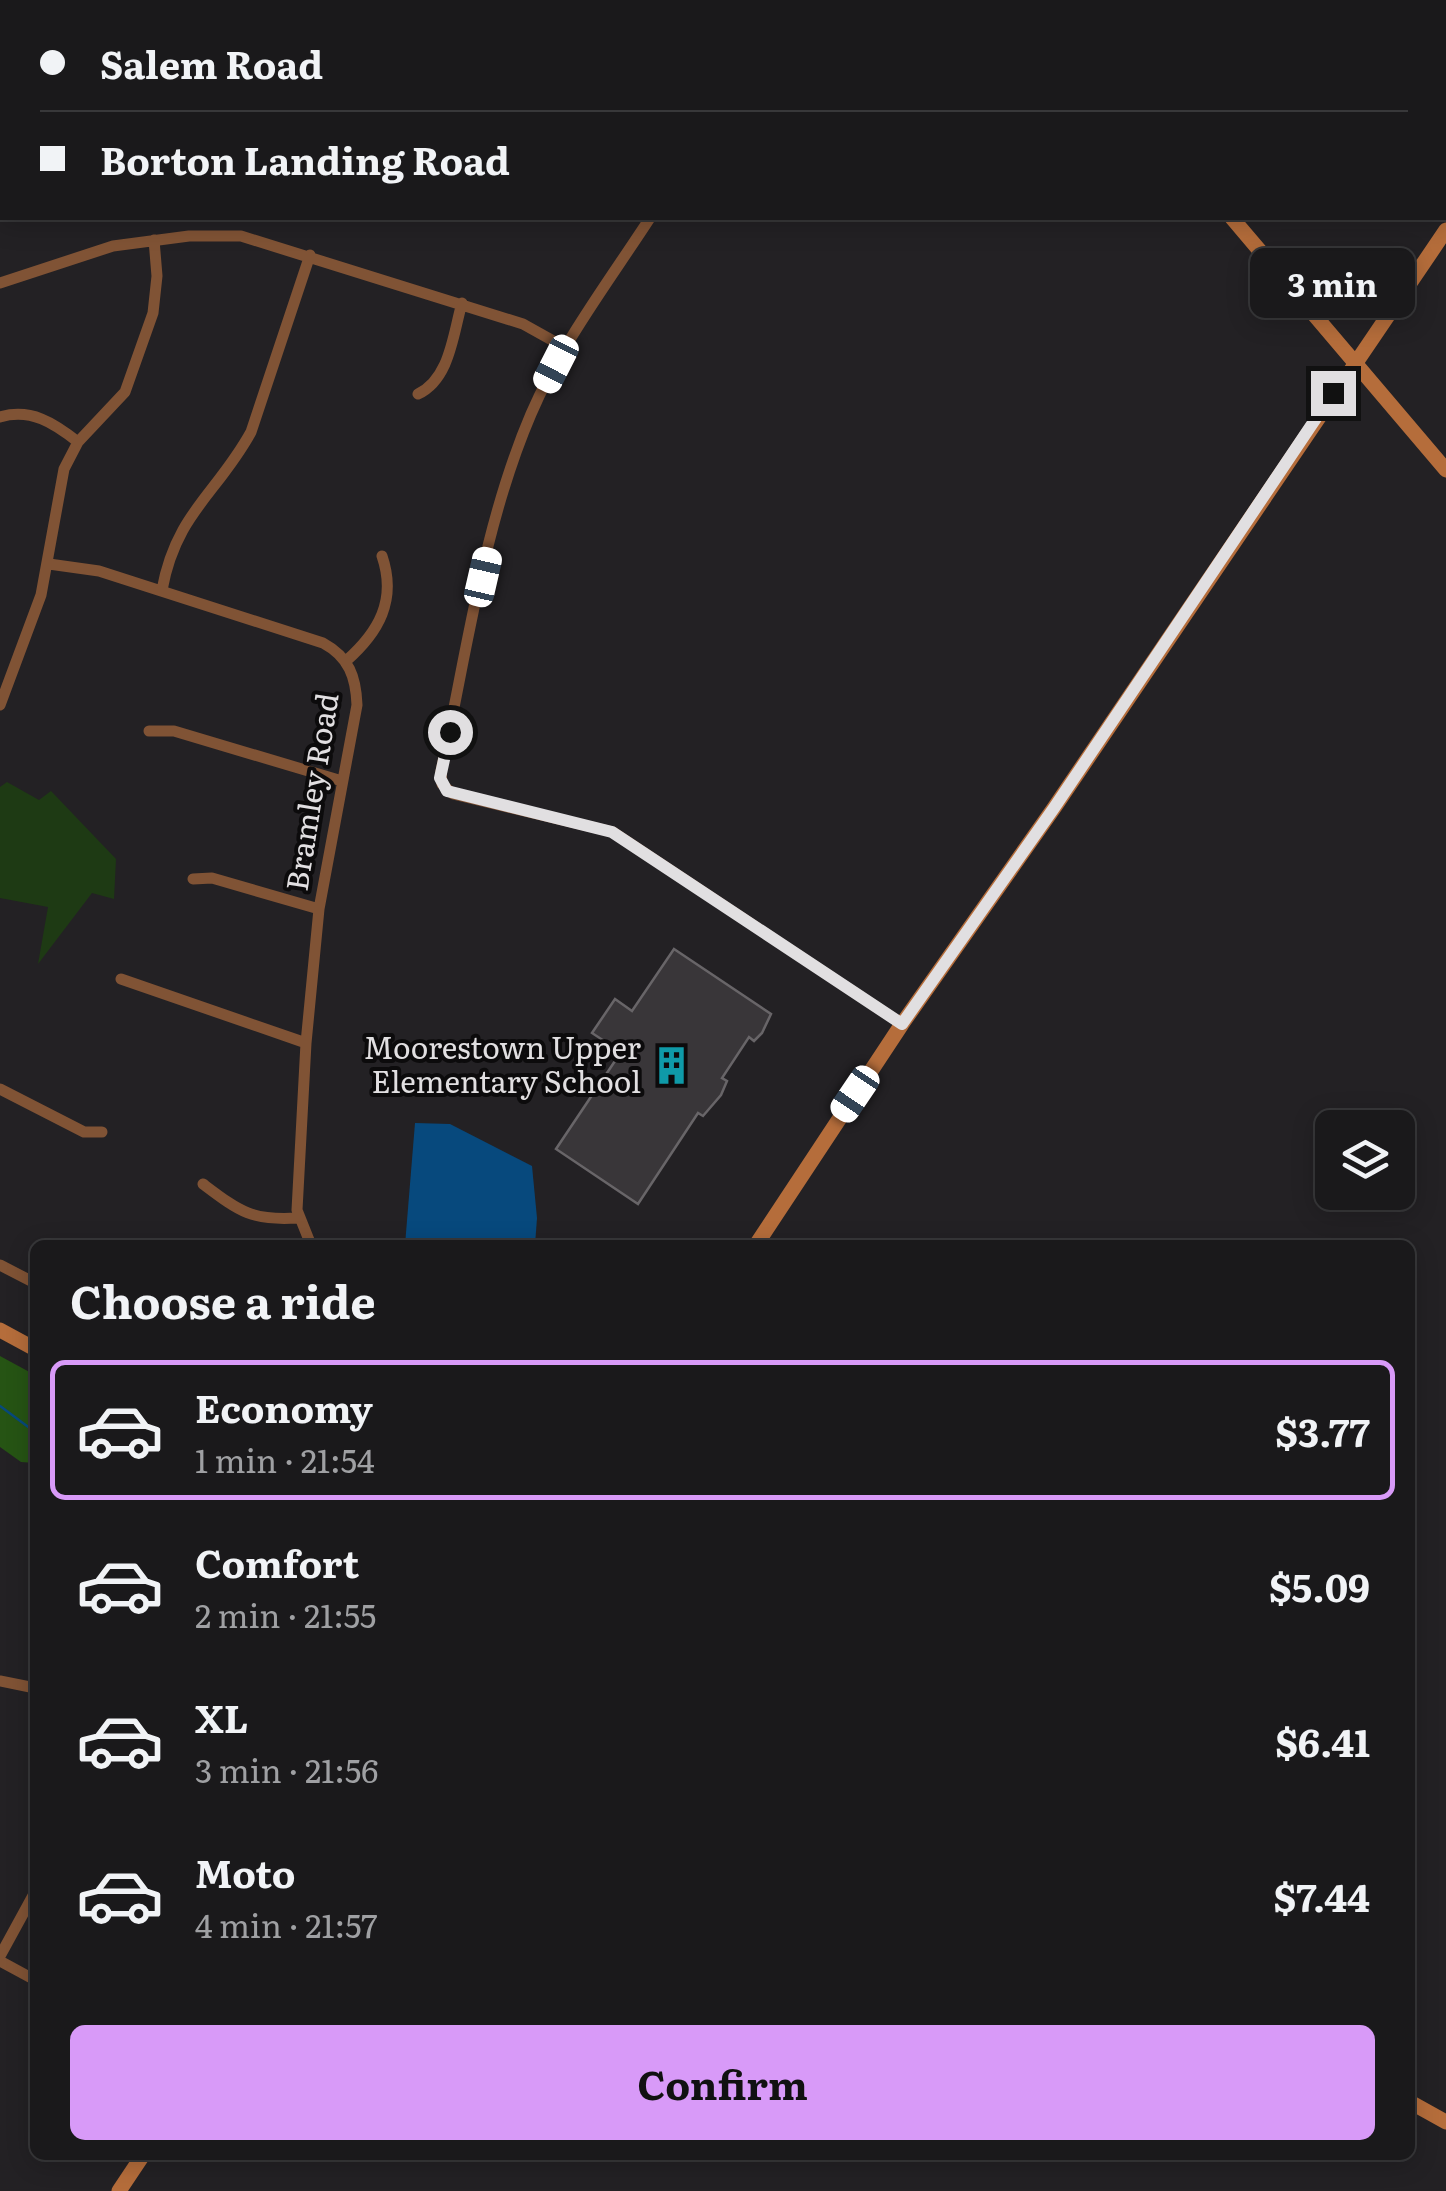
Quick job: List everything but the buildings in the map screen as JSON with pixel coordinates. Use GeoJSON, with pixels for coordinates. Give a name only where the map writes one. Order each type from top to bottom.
{"type":"FeatureCollection","features":[{"type":"Feature","properties":{"kind":"street"},"geometry":{"type":"LineString","coordinates":[[649,220],[566,348],[533,410],[506,482],[445,752],[442,784],[452,794],[612,832],[902,1024]]}},
{"type":"Feature","properties":{"kind":"street"},"geometry":{"type":"LineString","coordinates":[[1238,220],[1446,470]]}},
{"type":"Feature","properties":{"kind":"street"},"geometry":{"type":"LineString","coordinates":[[759,1240],[902,1024],[1054,808],[1446,230]]}},
{"type":"Feature","properties":{"kind":"street"},"geometry":{"type":"LineString","coordinates":[[0,283],[82,254],[154,240],[241,236],[310,254],[523,324],[566,348]]}},
{"type":"Feature","properties":{"kind":"street"},"geometry":{"type":"LineString","coordinates":[[0,705],[49,564],[59,481],[78,442],[125,392],[153,313],[157,276],[154,240]]}},
{"type":"Feature","properties":{"kind":"street"},"geometry":{"type":"LineString","coordinates":[[162,590],[180,528],[236,459],[251,432],[310,254]]}},
{"type":"Feature","properties":{"kind":"street"},"geometry":{"type":"LineString","coordinates":[[418,394],[432,388],[445,365],[462,303]]}},
{"type":"Feature","properties":{"kind":"street"},"geometry":{"type":"LineString","coordinates":[[0,417],[24,413],[38,416],[78,442]]}},
{"type":"Feature","properties":{"kind":"street"},"geometry":{"type":"LineString","coordinates":[[346,661],[371,638],[381,622],[389,576],[382,556]]}},
{"type":"Feature","properties":{"kind":"street","name":"Bramley Road"},"geometry":{"type":"LineString","coordinates":[[49,564],[99,571],[322,643],[346,661],[356,682],[357,706],[319,909],[306,1043],[297,1218]]}},
{"type":"Feature","properties":{"kind":"street"},"geometry":{"type":"LineString","coordinates":[[150,731],[174,731],[342,781]]}},
{"type":"Feature","properties":{"kind":"street"},"geometry":{"type":"LineString","coordinates":[[193,879],[212,878],[319,909]]}},
{"type":"Feature","properties":{"kind":"street"},"geometry":{"type":"LineString","coordinates":[[121,979],[306,1043]]}},
{"type":"Feature","properties":{"kind":"street"},"geometry":{"type":"LineString","coordinates":[[0,1089],[84,1132],[102,1132]]}},
{"type":"Feature","properties":{"kind":"street"},"geometry":{"type":"LineString","coordinates":[[203,1184],[246,1215],[297,1218],[308,1240]]}},
{"type":"Feature","properties":{"kind":"street"},"geometry":{"type":"LineString","coordinates":[[0,1264],[30,1281]]}},
{"type":"Feature","properties":{"kind":"street"},"geometry":{"type":"LineString","coordinates":[[0,1330],[30,1346]]}},
{"type":"Feature","properties":{"kind":"street"},"geometry":{"type":"LineString","coordinates":[[0,1698],[4,1682],[30,1687]]}},
{"type":"Feature","properties":{"kind":"street"},"geometry":{"type":"LineString","coordinates":[[30,1902],[0,1959],[30,1977]]}},
{"type":"Feature","properties":{"kind":"street"},"geometry":{"type":"LineString","coordinates":[[1415,2105],[1446,2122]]}},
{"type":"Feature","properties":{"kind":"street"},"geometry":{"type":"LineString","coordinates":[[119,2191],[140,2160]]}},
{"type":"Feature","properties":{"kind":"green space"},"geometry":{"type":"Polygon","coordinates":[[[7,782],[39,800],[51,791],[116,859],[114,899],[92,893],[38,964],[48,907],[0,898],[0,787],[7,782]]]}},
{"type":"Feature","properties":{"kind":"green space"},"geometry":{"type":"Polygon","coordinates":[[[0,1356],[30,1372],[30,1463],[21,1462],[0,1447],[0,1356]]]}},
{"type":"Feature","properties":{"kind":"water"},"geometry":{"type":"Polygon","coordinates":[[[415,1123],[450,1124],[532,1166],[535,1240],[405,1240],[415,1123]]]}},
{"type":"Feature","properties":{"kind":"waterway"},"geometry":{"type":"LineString","coordinates":[[0,1406],[30,1428]]}},
{"type":"Feature","properties":{"kind":"place","name":"Moorestown Upper Elementary School"},"geometry":{"type":"Point","coordinates":[671,1066]}},
{"type":"Feature","properties":{"kind":"route"},"geometry":{"type":"LineString","coordinates":[[450,732],[440,778],[447,791],[612,832],[902,1024],[1054,808],[1333,393]]}}]}
